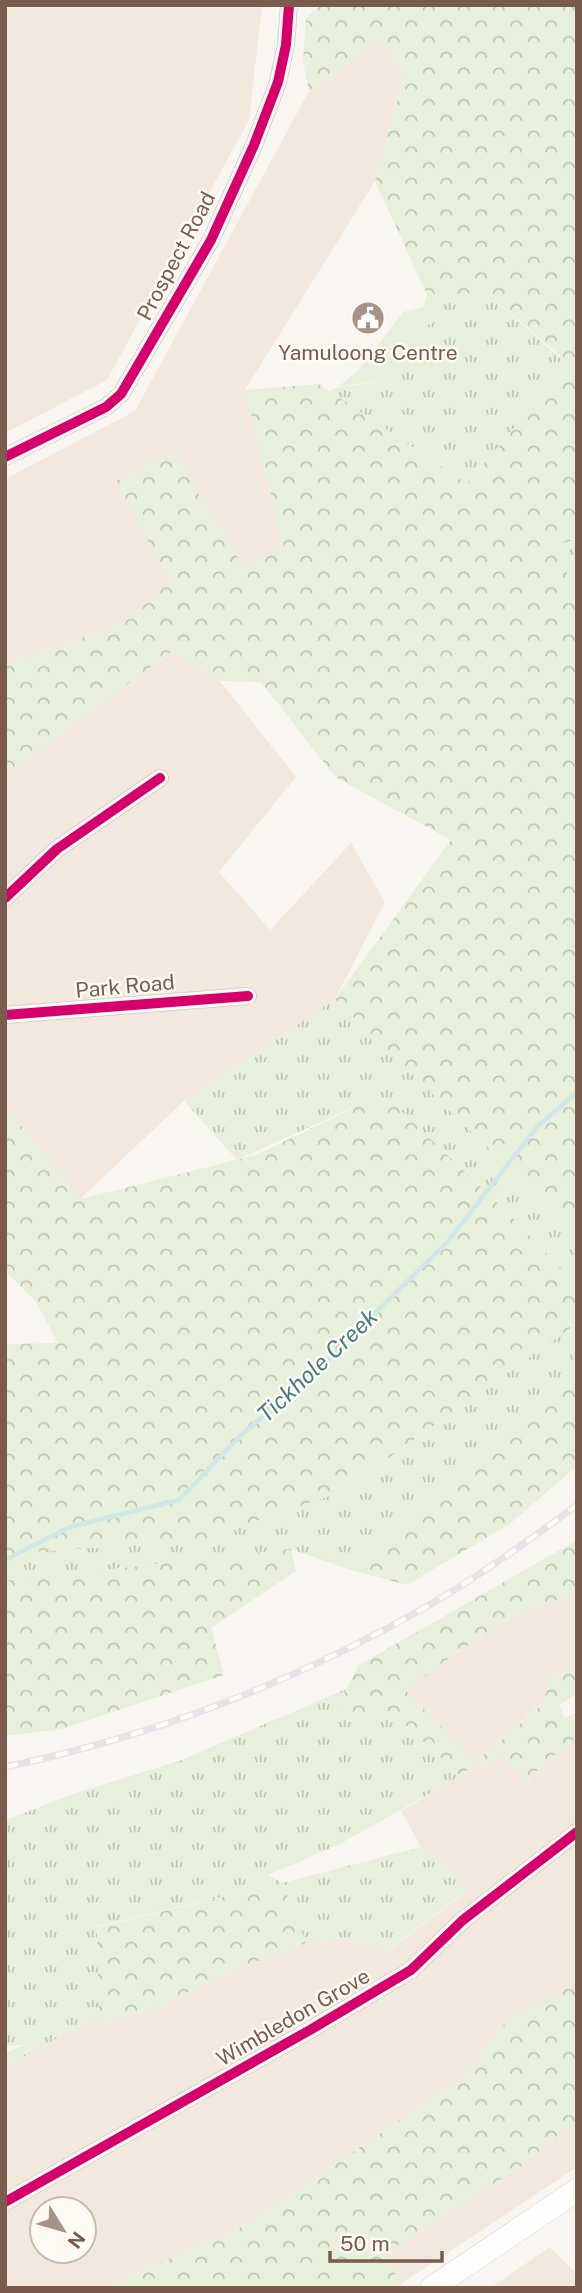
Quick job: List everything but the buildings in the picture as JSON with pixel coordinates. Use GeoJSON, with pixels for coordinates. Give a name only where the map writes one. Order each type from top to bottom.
{"type":"FeatureCollection","features":[{"type":"Feature","properties":{"kind":"main road"},"geometry":{"type":"LineString","coordinates":[[432,2288],[577,2190]]}},
{"type":"Feature","properties":{"kind":"street","name":"Prospect Road"},"geometry":{"type":"LineString","coordinates":[[5,457],[106,407],[121,394],[211,240],[254,145],[278,82],[286,46],[289,5]]}},
{"type":"Feature","properties":{"kind":"street"},"geometry":{"type":"LineString","coordinates":[[5,898],[57,849],[160,778]]}},
{"type":"Feature","properties":{"kind":"street","name":"Park Road"},"geometry":{"type":"LineString","coordinates":[[5,1015],[248,996]]}},
{"type":"Feature","properties":{"kind":"street","name":"Wimbledon Grove"},"geometry":{"type":"LineString","coordinates":[[5,2202],[411,1970],[463,1920],[577,1832]]}},
{"type":"Feature","properties":{"kind":"shaded area"},"geometry":{"type":"Polygon","coordinates":[[[5,5],[262,5],[249,120],[107,380],[5,433],[5,5]]]}},
{"type":"Feature","properties":{"kind":"shaded area"},"geometry":{"type":"Polygon","coordinates":[[[381,39],[404,77],[375,181],[245,390],[284,547],[244,568],[172,451],[170,582],[124,623],[5,665],[5,479],[135,411],[309,91],[381,39]]]}},
{"type":"Feature","properties":{"kind":"shaded area"},"geometry":{"type":"Polygon","coordinates":[[[172,651],[220,681],[296,777],[219,872],[270,930],[351,843],[385,902],[335,999],[184,1101],[80,1199],[5,1106],[5,775],[172,651]]]}},
{"type":"Feature","properties":{"kind":"shaded area"},"geometry":{"type":"Polygon","coordinates":[[[577,1593],[577,1665],[551,1674],[544,1702],[476,1762],[404,1690],[480,1636],[529,1609],[577,1593]]]}},
{"type":"Feature","properties":{"kind":"shaded area"},"geometry":{"type":"Polygon","coordinates":[[[577,1736],[577,1983],[511,2016],[461,2078],[246,2225],[121,2280],[109,2288],[5,2288],[5,2067],[99,2015],[99,2024],[168,2003],[221,1975],[306,1943],[342,1937],[388,1951],[466,1892],[448,1867],[421,1847],[401,1811],[461,1776],[476,1762],[501,1754],[525,1782],[577,1736]]]}},
{"type":"Feature","properties":{"kind":"shaded area"},"geometry":{"type":"Polygon","coordinates":[[[577,2119],[577,2167],[399,2285],[387,2252],[524,2164],[577,2119]]]}},
{"type":"Feature","properties":{"kind":"shaded area"},"geometry":{"type":"Polygon","coordinates":[[[550,2247],[577,2275],[577,2288],[490,2288],[550,2247]]]}},
{"type":"Feature","properties":{"kind":"green space"},"geometry":{"type":"Polygon","coordinates":[[[321,5],[577,5],[577,539],[556,545],[571,583],[577,586],[577,1234],[335,999],[451,840],[335,777],[261,682],[220,681],[172,651],[5,775],[5,665],[124,623],[170,582],[116,481],[172,450],[244,568],[284,547],[245,390],[319,384],[467,484],[567,364],[487,293],[427,295],[375,181],[404,77],[381,39],[309,91],[303,62],[306,18],[321,5]]]}},
{"type":"Feature","properties":{"kind":"green space"},"geometry":{"type":"Polygon","coordinates":[[[487,293],[567,364],[467,484],[329,391],[388,379],[432,320],[423,307],[427,295],[487,293]]]}},
{"type":"Feature","properties":{"kind":"green space"},"geometry":{"type":"Polygon","coordinates":[[[423,307],[432,320],[388,379],[339,386],[358,371],[403,312],[423,307]]]}},
{"type":"Feature","properties":{"kind":"green space"},"geometry":{"type":"Polygon","coordinates":[[[577,539],[577,586],[571,584],[555,544],[577,539]]]}},
{"type":"Feature","properties":{"kind":"green space"},"geometry":{"type":"Polygon","coordinates":[[[335,999],[577,1234],[577,1287],[394,1104],[374,1098],[237,1160],[184,1101],[335,999]]]}},
{"type":"Feature","properties":{"kind":"green space"},"geometry":{"type":"Polygon","coordinates":[[[374,1098],[394,1104],[516,1221],[577,1287],[577,1323],[341,1492],[202,1540],[5,1554],[5,1344],[58,1343],[36,1302],[5,1271],[5,1106],[81,1199],[256,1155],[374,1098]]]}},
{"type":"Feature","properties":{"kind":"green space"},"geometry":{"type":"Polygon","coordinates":[[[577,1323],[577,1380],[491,1445],[351,1570],[291,1549],[5,1581],[5,1554],[202,1540],[341,1492],[577,1323]]]}},
{"type":"Feature","properties":{"kind":"green space"},"geometry":{"type":"Polygon","coordinates":[[[577,1380],[577,1466],[511,1523],[407,1585],[351,1570],[491,1445],[577,1380]]]}},
{"type":"Feature","properties":{"kind":"green space"},"geometry":{"type":"Polygon","coordinates":[[[577,1540],[577,1593],[529,1609],[480,1636],[405,1690],[476,1762],[461,1776],[390,1711],[332,1716],[359,1665],[577,1540]]]}},
{"type":"Feature","properties":{"kind":"green space"},"geometry":{"type":"Polygon","coordinates":[[[291,1549],[296,1571],[211,1628],[224,1675],[62,1729],[5,1736],[5,1581],[291,1549]]]}},
{"type":"Feature","properties":{"kind":"green space"},"geometry":{"type":"Polygon","coordinates":[[[577,1665],[577,1694],[559,1705],[565,1718],[577,1712],[577,1736],[524,1782],[501,1754],[483,1769],[476,1762],[544,1703],[551,1674],[577,1665]]]}},
{"type":"Feature","properties":{"kind":"green space"},"geometry":{"type":"Polygon","coordinates":[[[346,1689],[332,1716],[390,1711],[461,1776],[340,1844],[268,1875],[282,1883],[97,1926],[99,2015],[5,2067],[5,2054],[23,2045],[5,2046],[5,1820],[76,1793],[179,1761],[346,1689]]]}},
{"type":"Feature","properties":{"kind":"green space"},"geometry":{"type":"Polygon","coordinates":[[[421,1847],[448,1867],[466,1891],[387,1951],[342,1937],[306,1943],[282,1883],[421,1847]]]}},
{"type":"Feature","properties":{"kind":"green space"},"geometry":{"type":"Polygon","coordinates":[[[282,1883],[306,1943],[221,1975],[168,2003],[99,2024],[97,1927],[282,1883]]]}},
{"type":"Feature","properties":{"kind":"green space"},"geometry":{"type":"Polygon","coordinates":[[[577,1983],[577,2119],[524,2164],[387,2252],[399,2285],[395,2288],[109,2288],[121,2280],[246,2225],[461,2078],[511,2016],[577,1983]]]}},
{"type":"Feature","properties":{"kind":"waterway","name":"Tickhole Creek"},"geometry":{"type":"LineString","coordinates":[[5,1560],[70,1527],[179,1500],[241,1435],[314,1374],[449,1240],[536,1128],[577,1092]]}},
{"type":"Feature","properties":{"kind":"railway"},"geometry":{"type":"LineString","coordinates":[[5,1767],[61,1754],[171,1722],[278,1681],[381,1632],[450,1593],[577,1505]]}},
{"type":"Feature","properties":{"kind":"cycle path"},"geometry":{"type":"LineString","coordinates":[[5,457],[106,407],[121,394],[211,240],[254,145],[278,82],[286,45],[289,5]]}},
{"type":"Feature","properties":{"kind":"cycle path"},"geometry":{"type":"LineString","coordinates":[[5,898],[57,849],[160,778]]}},
{"type":"Feature","properties":{"kind":"cycle path"},"geometry":{"type":"LineString","coordinates":[[5,1015],[248,996]]}},
{"type":"Feature","properties":{"kind":"cycle path"},"geometry":{"type":"LineString","coordinates":[[5,2202],[411,1970],[463,1920],[577,1832]]}},
{"type":"Feature","properties":{"kind":"place","name":"Yamuloong Centre"},"geometry":{"type":"Point","coordinates":[368,318]}}]}
